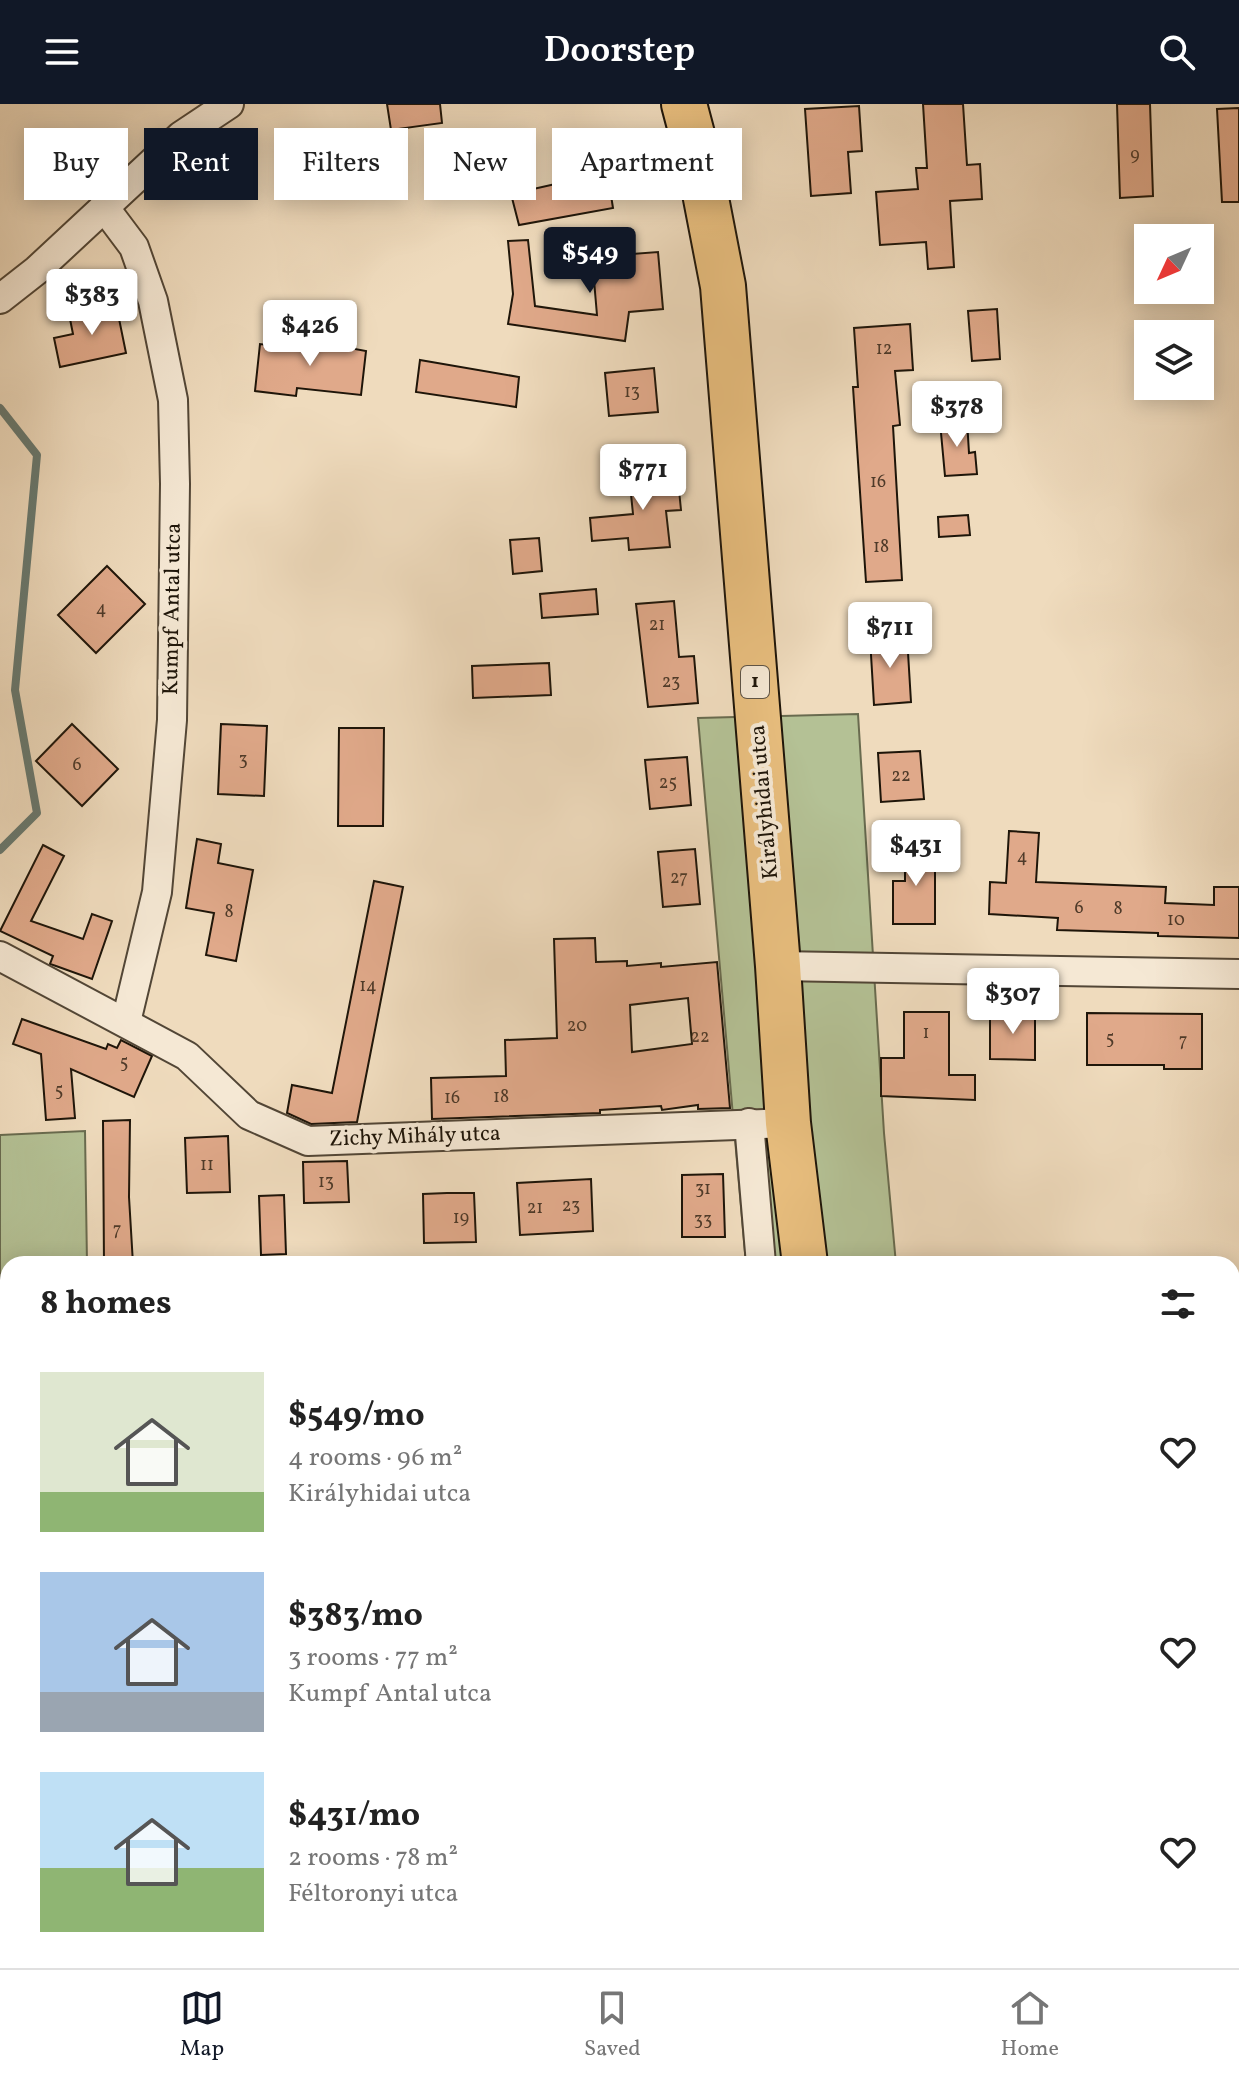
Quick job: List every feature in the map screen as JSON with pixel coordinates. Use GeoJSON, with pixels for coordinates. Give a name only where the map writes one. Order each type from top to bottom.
{"type":"FeatureCollection","features":[{"type":"Feature","properties":{"kind":"main road","name":"Királyhidai utca"},"geometry":{"type":"LineString","coordinates":[[684,104],[704,183],[723,286],[778,966],[769,1123],[803,1256]]}},
{"type":"Feature","properties":{"kind":"street"},"geometry":{"type":"LineString","coordinates":[[0,299],[37,270],[181,136],[229,104]]}},
{"type":"Feature","properties":{"kind":"street","name":"Kumpf Antal utca"},"geometry":{"type":"LineString","coordinates":[[104,207],[134,247],[153,301],[173,400],[172,720],[157,892],[126,1022]]}},
{"type":"Feature","properties":{"kind":"street","name":"Zichy Mihály utca"},"geometry":{"type":"LineString","coordinates":[[0,956],[187,1056],[249,1115],[308,1141],[769,1123]]}},
{"type":"Feature","properties":{"kind":"street"},"geometry":{"type":"LineString","coordinates":[[778,966],[1239,974]]}},
{"type":"Feature","properties":{"kind":"street","name":"Királyhidai utca"},"geometry":{"type":"LineString","coordinates":[[761,1256],[769,1123]]}},
{"type":"Feature","properties":{"kind":"green space"},"geometry":{"type":"Polygon","coordinates":[[[858,714],[884,1133],[895,1256],[745,1256],[698,718],[858,714]]]}},
{"type":"Feature","properties":{"kind":"green space"},"geometry":{"type":"Polygon","coordinates":[[[85,1131],[87,1256],[0,1256],[0,1135],[85,1131]]]}},
{"type":"Feature","properties":{"kind":"building"},"geometry":{"type":"Polygon","coordinates":[[[387,104],[440,104],[442,123],[391,128],[387,104]]]}},
{"type":"Feature","properties":{"kind":"building"},"geometry":{"type":"Polygon","coordinates":[[[923,104],[963,104],[967,165],[980,164],[982,199],[950,201],[954,267],[928,269],[926,242],[880,245],[876,192],[918,189],[916,168],[927,168],[923,104]]]}},
{"type":"Feature","properties":{"kind":"building"},"geometry":{"type":"Polygon","coordinates":[[[1117,104],[1150,104],[1153,196],[1120,198],[1117,104]]]}},
{"type":"Feature","properties":{"kind":"building"},"geometry":{"type":"Polygon","coordinates":[[[859,106],[862,151],[848,152],[851,193],[811,196],[805,109],[859,106]]]}},
{"type":"Feature","properties":{"kind":"building"},"geometry":{"type":"Polygon","coordinates":[[[1239,108],[1239,202],[1222,202],[1217,109],[1239,108]]]}},
{"type":"Feature","properties":{"kind":"building"},"geometry":{"type":"Polygon","coordinates":[[[552,185],[552,200],[612,200],[613,208],[519,225],[513,200],[536,200],[536,188],[552,185]]]}},
{"type":"Feature","properties":{"kind":"building"},"geometry":{"type":"Polygon","coordinates":[[[528,240],[535,306],[597,315],[592,257],[658,252],[663,309],[629,312],[625,341],[508,324],[513,294],[508,241],[528,240]]]}},
{"type":"Feature","properties":{"kind":"building"},"geometry":{"type":"Polygon","coordinates":[[[116,304],[126,353],[60,367],[54,338],[73,334],[69,314],[116,304]]]}},
{"type":"Feature","properties":{"kind":"building"},"geometry":{"type":"Polygon","coordinates":[[[997,309],[1000,359],[972,361],[968,311],[997,309]]]}},
{"type":"Feature","properties":{"kind":"building"},"geometry":{"type":"Polygon","coordinates":[[[910,324],[913,370],[895,371],[900,425],[893,426],[902,580],[866,582],[853,387],[858,387],[854,328],[910,324]]]}},
{"type":"Feature","properties":{"kind":"building"},"geometry":{"type":"Polygon","coordinates":[[[285,336],[366,351],[361,395],[297,388],[296,396],[255,391],[260,344],[284,347],[285,336]]]}},
{"type":"Feature","properties":{"kind":"building"},"geometry":{"type":"Polygon","coordinates":[[[420,360],[519,377],[516,407],[416,392],[420,360]]]}},
{"type":"Feature","properties":{"kind":"building"},"geometry":{"type":"Polygon","coordinates":[[[654,368],[658,412],[609,416],[605,373],[654,368]]]}},
{"type":"Feature","properties":{"kind":"building"},"geometry":{"type":"Polygon","coordinates":[[[967,420],[969,453],[975,452],[977,474],[945,476],[940,422],[967,420]]]}},
{"type":"Feature","properties":{"kind":"building"},"geometry":{"type":"Polygon","coordinates":[[[677,470],[681,510],[666,511],[670,547],[629,550],[628,538],[592,541],[590,518],[633,514],[629,474],[677,470]]]}},
{"type":"Feature","properties":{"kind":"building"},"geometry":{"type":"Polygon","coordinates":[[[968,515],[970,535],[939,537],[938,517],[968,515]]]}},
{"type":"Feature","properties":{"kind":"building"},"geometry":{"type":"Polygon","coordinates":[[[539,538],[542,571],[513,574],[510,540],[539,538]]]}},
{"type":"Feature","properties":{"kind":"building"},"geometry":{"type":"Polygon","coordinates":[[[107,566],[145,604],[96,653],[58,615],[107,566]]]}},
{"type":"Feature","properties":{"kind":"building"},"geometry":{"type":"Polygon","coordinates":[[[596,589],[598,614],[542,618],[540,594],[596,589]]]}},
{"type":"Feature","properties":{"kind":"building"},"geometry":{"type":"Polygon","coordinates":[[[674,601],[679,657],[694,656],[698,703],[648,707],[636,604],[674,601]]]}},
{"type":"Feature","properties":{"kind":"building"},"geometry":{"type":"Polygon","coordinates":[[[907,636],[911,702],[874,705],[870,638],[907,636]]]}},
{"type":"Feature","properties":{"kind":"building"},"geometry":{"type":"Polygon","coordinates":[[[549,663],[551,695],[473,698],[472,666],[549,663]]]}},
{"type":"Feature","properties":{"kind":"building"},"geometry":{"type":"Polygon","coordinates":[[[72,724],[118,769],[82,806],[36,761],[72,724]]]}},
{"type":"Feature","properties":{"kind":"building"},"geometry":{"type":"Polygon","coordinates":[[[221,724],[267,726],[264,796],[218,794],[221,724]]]}},
{"type":"Feature","properties":{"kind":"building"},"geometry":{"type":"Polygon","coordinates":[[[339,728],[384,728],[383,826],[338,826],[339,728]]]}},
{"type":"Feature","properties":{"kind":"building"},"geometry":{"type":"Polygon","coordinates":[[[920,751],[924,799],[881,802],[878,753],[920,751]]]}},
{"type":"Feature","properties":{"kind":"building"},"geometry":{"type":"Polygon","coordinates":[[[687,757],[691,805],[650,809],[645,760],[687,757]]]}},
{"type":"Feature","properties":{"kind":"building"},"geometry":{"type":"Polygon","coordinates":[[[1009,831],[1039,833],[1036,882],[1166,887],[1165,903],[1214,905],[1214,887],[1239,887],[1239,938],[1057,930],[1058,918],[989,914],[990,882],[1006,883],[1009,831]]]}},
{"type":"Feature","properties":{"kind":"building"},"geometry":{"type":"Polygon","coordinates":[[[197,839],[221,844],[218,863],[253,870],[236,961],[206,955],[214,913],[186,908],[197,839]]]}},
{"type":"Feature","properties":{"kind":"building"},"geometry":{"type":"Polygon","coordinates":[[[43,845],[64,856],[31,921],[83,939],[92,914],[112,921],[92,979],[50,964],[53,956],[0,931],[43,845]]]}},
{"type":"Feature","properties":{"kind":"building"},"geometry":{"type":"Polygon","coordinates":[[[905,846],[935,846],[935,924],[893,924],[893,881],[905,881],[905,846]]]}},
{"type":"Feature","properties":{"kind":"building"},"geometry":{"type":"Polygon","coordinates":[[[695,849],[700,904],[663,907],[658,852],[695,849]]]}},
{"type":"Feature","properties":{"kind":"building"},"geometry":{"type":"Polygon","coordinates":[[[374,881],[403,887],[357,1122],[311,1124],[287,1113],[292,1085],[332,1093],[374,881]]]}},
{"type":"Feature","properties":{"kind":"building"},"geometry":{"type":"Polygon","coordinates":[[[595,938],[596,962],[627,961],[627,966],[661,963],[661,967],[717,962],[730,1108],[698,1109],[698,1105],[662,1110],[661,1106],[600,1110],[600,1113],[432,1119],[431,1078],[506,1076],[505,1040],[557,1038],[554,939],[595,938]],[[688,998],[630,1005],[632,1052],[692,1044],[688,998]]]}},
{"type":"Feature","properties":{"kind":"building"},"geometry":{"type":"Polygon","coordinates":[[[904,1012],[949,1012],[949,1075],[975,1075],[975,1100],[881,1096],[881,1058],[904,1058],[904,1012]]]}},
{"type":"Feature","properties":{"kind":"building"},"geometry":{"type":"Polygon","coordinates":[[[990,1013],[1035,1013],[1035,1060],[990,1059],[990,1013]]]}},
{"type":"Feature","properties":{"kind":"building"},"geometry":{"type":"Polygon","coordinates":[[[1087,1013],[1202,1014],[1202,1069],[1164,1069],[1164,1065],[1087,1065],[1087,1013]]]}},
{"type":"Feature","properties":{"kind":"building"},"geometry":{"type":"Polygon","coordinates":[[[22,1019],[106,1049],[108,1044],[117,1048],[121,1040],[152,1056],[134,1097],[71,1069],[75,1118],[46,1120],[41,1054],[13,1044],[22,1019]]]}},
{"type":"Feature","properties":{"kind":"building"},"geometry":{"type":"Polygon","coordinates":[[[130,1120],[129,1197],[133,1256],[104,1256],[103,1121],[130,1120]]]}},
{"type":"Feature","properties":{"kind":"building"},"geometry":{"type":"Polygon","coordinates":[[[228,1136],[230,1192],[187,1193],[185,1138],[228,1136]]]}},
{"type":"Feature","properties":{"kind":"building"},"geometry":{"type":"Polygon","coordinates":[[[347,1161],[349,1202],[304,1203],[303,1162],[347,1161]]]}},
{"type":"Feature","properties":{"kind":"building"},"geometry":{"type":"Polygon","coordinates":[[[723,1174],[725,1237],[682,1237],[682,1175],[723,1174]]]}},
{"type":"Feature","properties":{"kind":"building"},"geometry":{"type":"Polygon","coordinates":[[[591,1179],[593,1231],[520,1235],[517,1183],[591,1179]]]}},
{"type":"Feature","properties":{"kind":"building"},"geometry":{"type":"Polygon","coordinates":[[[474,1193],[476,1242],[424,1243],[423,1194],[474,1193]]]}},
{"type":"Feature","properties":{"kind":"building"},"geometry":{"type":"Polygon","coordinates":[[[284,1195],[286,1254],[261,1255],[259,1196],[284,1195]]]}},
{"type":"Feature","properties":{"kind":"waterway"},"geometry":{"type":"LineString","coordinates":[[0,408],[37,455],[15,690],[37,813],[0,850]]}}]}
